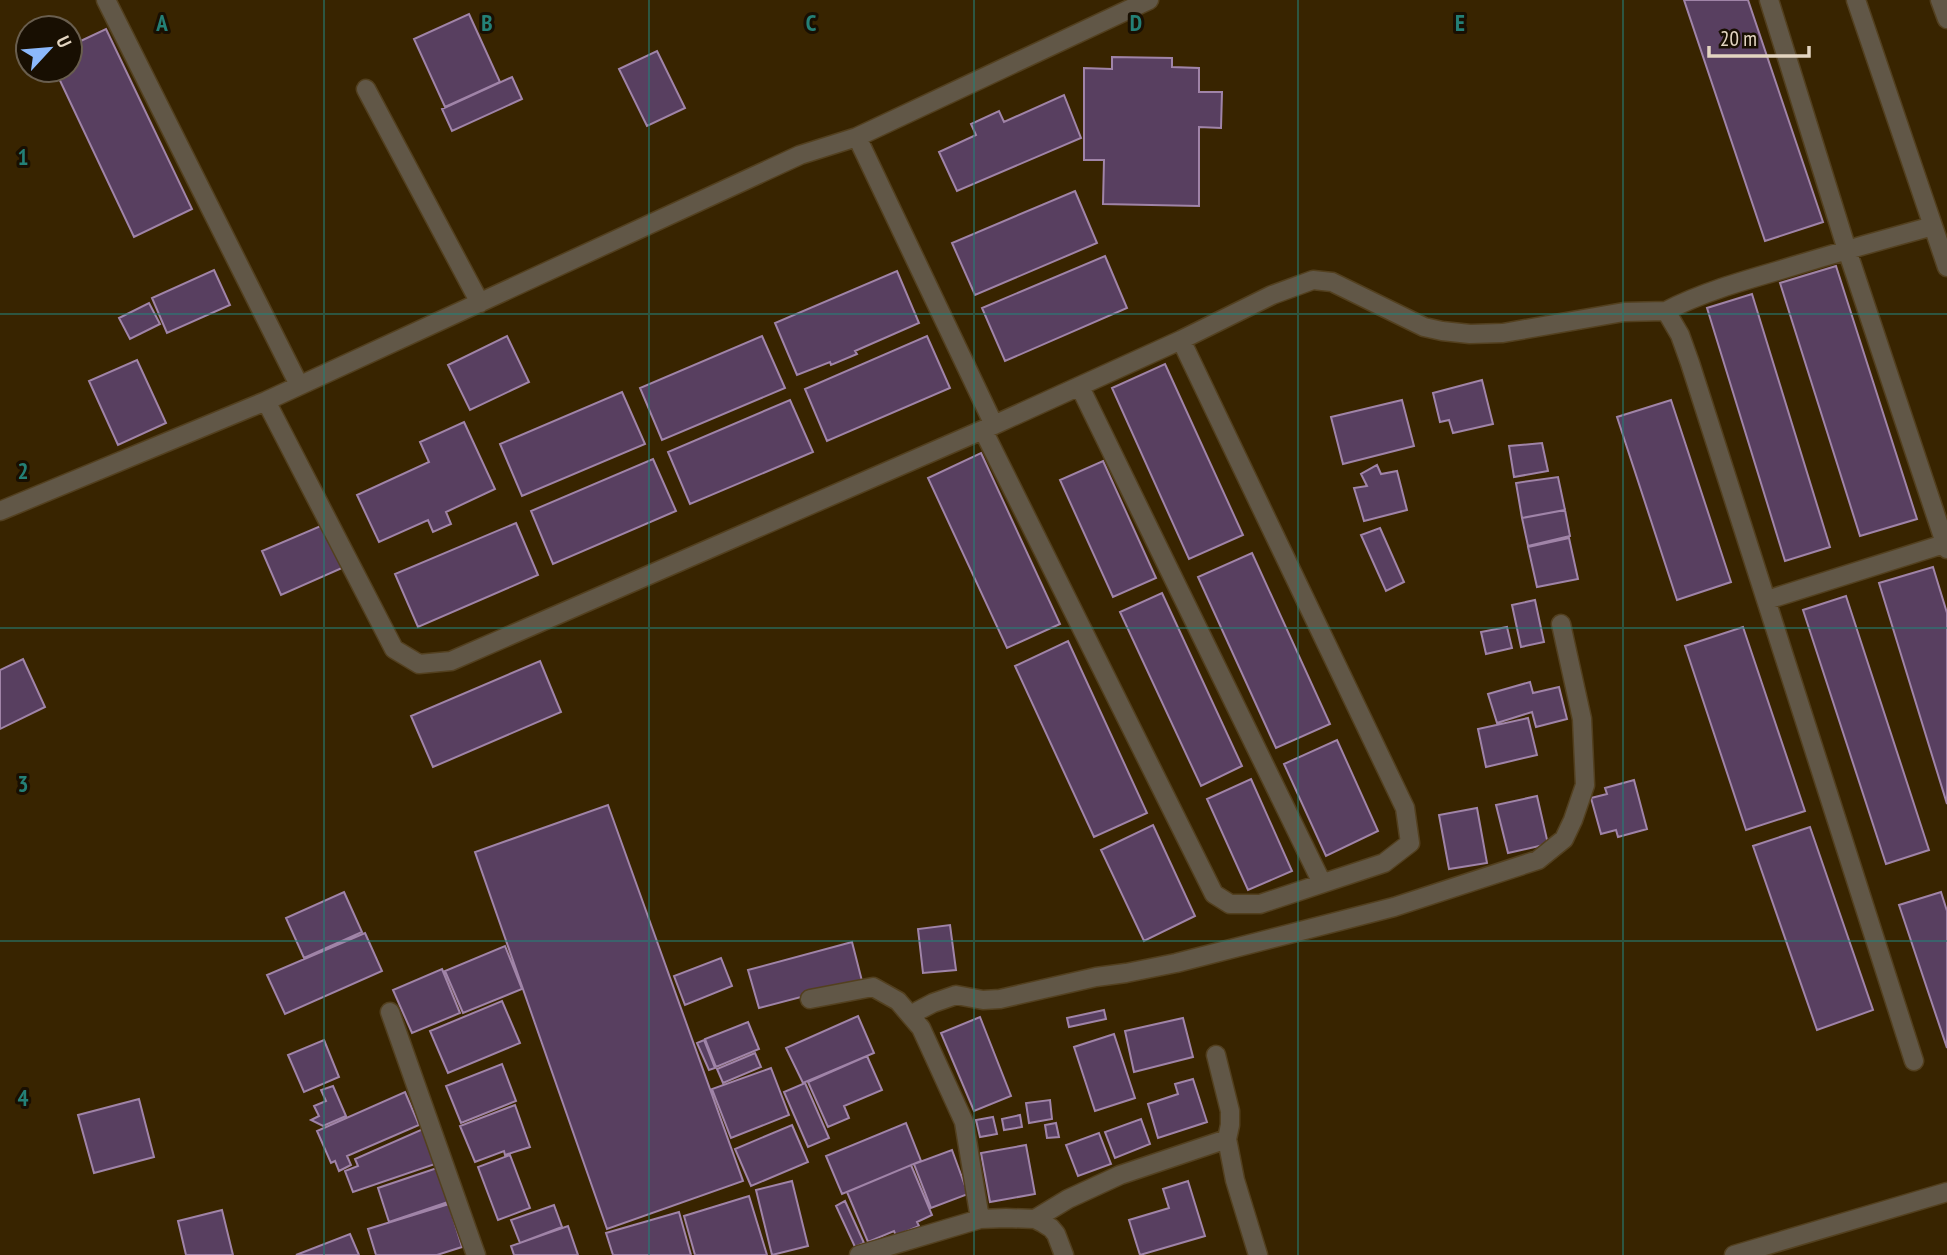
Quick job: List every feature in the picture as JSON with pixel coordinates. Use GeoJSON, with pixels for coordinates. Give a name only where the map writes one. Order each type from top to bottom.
{"type":"FeatureCollection","features":[{"type":"Feature","properties":{"kind":"street"},"geometry":{"type":"LineString","coordinates":[[106,0],[299,385]]}},
{"type":"Feature","properties":{"kind":"street"},"geometry":{"type":"LineString","coordinates":[[0,511],[266,401],[800,155],[857,138],[1149,0]]}},
{"type":"Feature","properties":{"kind":"street"},"geometry":{"type":"LineString","coordinates":[[1768,600],[1946,545],[1847,250],[1769,0]]}},
{"type":"Feature","properties":{"kind":"street"},"geometry":{"type":"LineString","coordinates":[[1856,0],[1947,267]]}},
{"type":"Feature","properties":{"kind":"street"},"geometry":{"type":"LineString","coordinates":[[1940,0],[1947,19]]}},
{"type":"Feature","properties":{"kind":"street"},"geometry":{"type":"LineString","coordinates":[[366,89],[480,303]]}},
{"type":"Feature","properties":{"kind":"street"},"geometry":{"type":"LineString","coordinates":[[857,138],[989,427],[1214,894],[1230,904],[1260,904],[1384,863],[1410,843],[1405,808],[1181,340]]}},
{"type":"Feature","properties":{"kind":"street"},"geometry":{"type":"LineString","coordinates":[[266,401],[394,649],[419,664],[451,661],[1080,387],[1272,295],[1313,280],[1332,282],[1424,327],[1470,334],[1503,332],[1624,312],[1666,311],[1689,299],[1724,287],[1933,226]]}},
{"type":"Feature","properties":{"kind":"street"},"geometry":{"type":"LineString","coordinates":[[1666,311],[1680,335],[1690,363],[1914,1061]]}},
{"type":"Feature","properties":{"kind":"street"},"geometry":{"type":"LineString","coordinates":[[1080,387],[1322,883]]}},
{"type":"Feature","properties":{"kind":"street"},"geometry":{"type":"LineString","coordinates":[[910,1015],[956,995],[984,1000],[1000,999],[1096,977],[1177,963],[1394,907],[1538,860],[1564,839],[1586,785],[1582,719],[1561,624]]}},
{"type":"Feature","properties":{"kind":"street"},"geometry":{"type":"LineString","coordinates":[[810,999],[873,987],[898,1001],[921,1028],[964,1122],[980,1219]]}},
{"type":"Feature","properties":{"kind":"street"},"geometry":{"type":"LineString","coordinates":[[390,1012],[476,1255]]}},
{"type":"Feature","properties":{"kind":"street"},"geometry":{"type":"LineString","coordinates":[[1216,1055],[1230,1111],[1227,1139],[1235,1180],[1258,1255]]}},
{"type":"Feature","properties":{"kind":"street"},"geometry":{"type":"LineString","coordinates":[[1035,1219],[1068,1199],[1120,1175],[1227,1139]]}},
{"type":"Feature","properties":{"kind":"street"},"geometry":{"type":"LineString","coordinates":[[1734,1255],[1947,1192]]}},
{"type":"Feature","properties":{"kind":"street"},"geometry":{"type":"LineString","coordinates":[[859,1255],[980,1219],[1035,1219],[1051,1228],[1064,1255]]}},
{"type":"Feature","properties":{"kind":"building"},"geometry":{"type":"Polygon","coordinates":[[[1684,0],[1748,0],[1823,222],[1765,241],[1684,0]]]}},
{"type":"Feature","properties":{"kind":"building"},"geometry":{"type":"Polygon","coordinates":[[[469,14],[500,82],[445,107],[414,39],[469,14]]]}},
{"type":"Feature","properties":{"kind":"building"},"geometry":{"type":"Polygon","coordinates":[[[106,29],[192,209],[134,237],[62,84],[84,84],[84,39],[106,29]]]}},
{"type":"Feature","properties":{"kind":"building"},"geometry":{"type":"Polygon","coordinates":[[[657,51],[685,108],[647,126],[619,69],[657,51]]]}},
{"type":"Feature","properties":{"kind":"building"},"geometry":{"type":"Polygon","coordinates":[[[1112,57],[1172,58],[1172,67],[1199,68],[1199,92],[1222,92],[1221,128],[1199,127],[1199,206],[1103,204],[1104,160],[1084,160],[1084,68],[1112,69],[1112,57]]]}},
{"type":"Feature","properties":{"kind":"building"},"geometry":{"type":"Polygon","coordinates":[[[512,77],[522,99],[452,131],[442,109],[512,77]]]}},
{"type":"Feature","properties":{"kind":"building"},"geometry":{"type":"Polygon","coordinates":[[[1064,95],[1081,138],[957,191],[939,152],[976,135],[971,124],[999,111],[1004,122],[1064,95]]]}},
{"type":"Feature","properties":{"kind":"building"},"geometry":{"type":"Polygon","coordinates":[[[1075,191],[1097,243],[975,295],[952,243],[1075,191]]]}},
{"type":"Feature","properties":{"kind":"building"},"geometry":{"type":"Polygon","coordinates":[[[1105,256],[1127,308],[1005,361],[982,308],[1105,256]]]}},
{"type":"Feature","properties":{"kind":"building"},"geometry":{"type":"Polygon","coordinates":[[[1836,266],[1917,519],[1860,536],[1780,283],[1836,266]]]}},
{"type":"Feature","properties":{"kind":"building"},"geometry":{"type":"Polygon","coordinates":[[[214,270],[230,305],[167,333],[152,298],[214,270]]]}},
{"type":"Feature","properties":{"kind":"building"},"geometry":{"type":"Polygon","coordinates":[[[897,271],[919,323],[855,351],[857,354],[797,375],[775,323],[897,271]]]}},
{"type":"Feature","properties":{"kind":"building"},"geometry":{"type":"Polygon","coordinates":[[[1752,294],[1830,547],[1785,561],[1707,308],[1752,294]]]}},
{"type":"Feature","properties":{"kind":"building"},"geometry":{"type":"Polygon","coordinates":[[[149,303],[160,324],[130,339],[119,318],[149,303]]]}},
{"type":"Feature","properties":{"kind":"building"},"geometry":{"type":"Polygon","coordinates":[[[507,336],[529,382],[470,410],[448,365],[507,336]]]}},
{"type":"Feature","properties":{"kind":"building"},"geometry":{"type":"Polygon","coordinates":[[[762,336],[785,388],[662,440],[640,388],[762,336]]]}},
{"type":"Feature","properties":{"kind":"building"},"geometry":{"type":"Polygon","coordinates":[[[927,336],[950,388],[827,441],[805,389],[927,336]]]}},
{"type":"Feature","properties":{"kind":"building"},"geometry":{"type":"Polygon","coordinates":[[[137,360],[166,423],[118,445],[89,381],[137,360]]]}},
{"type":"Feature","properties":{"kind":"building"},"geometry":{"type":"Polygon","coordinates":[[[1165,364],[1243,535],[1189,559],[1112,388],[1165,364]]]}},
{"type":"Feature","properties":{"kind":"building"},"geometry":{"type":"Polygon","coordinates":[[[1482,380],[1493,424],[1453,433],[1449,420],[1440,422],[1433,393],[1482,380]]]}},
{"type":"Feature","properties":{"kind":"building"},"geometry":{"type":"Polygon","coordinates":[[[622,392],[645,444],[522,496],[500,444],[622,392]]]}},
{"type":"Feature","properties":{"kind":"building"},"geometry":{"type":"Polygon","coordinates":[[[790,400],[813,452],[690,504],[668,452],[790,400]]]}},
{"type":"Feature","properties":{"kind":"building"},"geometry":{"type":"Polygon","coordinates":[[[1402,400],[1414,446],[1343,464],[1331,417],[1402,400]]]}},
{"type":"Feature","properties":{"kind":"building"},"geometry":{"type":"Polygon","coordinates":[[[1671,400],[1731,582],[1677,600],[1617,417],[1671,400]]]}},
{"type":"Feature","properties":{"kind":"building"},"geometry":{"type":"Polygon","coordinates":[[[464,422],[495,489],[446,512],[451,524],[433,532],[428,520],[379,542],[357,495],[429,462],[420,442],[464,422]]]}},
{"type":"Feature","properties":{"kind":"building"},"geometry":{"type":"Polygon","coordinates":[[[1542,443],[1548,471],[1514,477],[1509,446],[1542,443]]]}},
{"type":"Feature","properties":{"kind":"building"},"geometry":{"type":"Polygon","coordinates":[[[981,453],[1060,624],[1007,648],[928,478],[981,453]]]}},
{"type":"Feature","properties":{"kind":"building"},"geometry":{"type":"Polygon","coordinates":[[[653,459],[676,511],[553,564],[531,511],[653,459]]]}},
{"type":"Feature","properties":{"kind":"building"},"geometry":{"type":"Polygon","coordinates":[[[1103,461],[1156,578],[1113,597],[1060,480],[1103,461]]]}},
{"type":"Feature","properties":{"kind":"building"},"geometry":{"type":"Polygon","coordinates":[[[1377,465],[1381,474],[1397,471],[1407,510],[1364,521],[1354,488],[1367,486],[1361,474],[1377,465]]]}},
{"type":"Feature","properties":{"kind":"building"},"geometry":{"type":"Polygon","coordinates":[[[1558,477],[1565,510],[1522,518],[1516,483],[1558,477]]]}},
{"type":"Feature","properties":{"kind":"building"},"geometry":{"type":"Polygon","coordinates":[[[1565,510],[1570,536],[1528,546],[1522,518],[1565,510]]]}},
{"type":"Feature","properties":{"kind":"building"},"geometry":{"type":"Polygon","coordinates":[[[516,523],[538,575],[418,627],[395,574],[516,523]]]}},
{"type":"Feature","properties":{"kind":"building"},"geometry":{"type":"Polygon","coordinates":[[[323,525],[342,568],[281,595],[262,551],[323,525]]]}},
{"type":"Feature","properties":{"kind":"building"},"geometry":{"type":"Polygon","coordinates":[[[1380,528],[1404,582],[1386,591],[1361,535],[1380,528]]]}},
{"type":"Feature","properties":{"kind":"building"},"geometry":{"type":"Polygon","coordinates":[[[1569,538],[1578,579],[1537,587],[1528,547],[1569,538]]]}},
{"type":"Feature","properties":{"kind":"building"},"geometry":{"type":"Polygon","coordinates":[[[1252,553],[1330,724],[1276,748],[1198,577],[1252,553]]]}},
{"type":"Feature","properties":{"kind":"building"},"geometry":{"type":"Polygon","coordinates":[[[1933,567],[1947,613],[1947,804],[1879,583],[1933,567]]]}},
{"type":"Feature","properties":{"kind":"building"},"geometry":{"type":"Polygon","coordinates":[[[1162,593],[1242,766],[1201,786],[1120,612],[1162,593]]]}},
{"type":"Feature","properties":{"kind":"building"},"geometry":{"type":"Polygon","coordinates":[[[1846,596],[1929,850],[1886,864],[1803,610],[1846,596]]]}},
{"type":"Feature","properties":{"kind":"building"},"geometry":{"type":"Polygon","coordinates":[[[1535,600],[1544,642],[1521,647],[1512,605],[1535,600]]]}},
{"type":"Feature","properties":{"kind":"building"},"geometry":{"type":"Polygon","coordinates":[[[1507,627],[1512,648],[1486,654],[1481,632],[1507,627]]]}},
{"type":"Feature","properties":{"kind":"building"},"geometry":{"type":"Polygon","coordinates":[[[1743,627],[1805,811],[1746,830],[1685,646],[1743,627]]]}},
{"type":"Feature","properties":{"kind":"building"},"geometry":{"type":"Polygon","coordinates":[[[1068,641],[1147,813],[1094,837],[1015,666],[1068,641]]]}},
{"type":"Feature","properties":{"kind":"building"},"geometry":{"type":"Polygon","coordinates":[[[23,659],[45,707],[0,729],[0,670],[23,659]]]}},
{"type":"Feature","properties":{"kind":"building"},"geometry":{"type":"Polygon","coordinates":[[[540,661],[561,712],[433,767],[411,716],[540,661]]]}},
{"type":"Feature","properties":{"kind":"building"},"geometry":{"type":"Polygon","coordinates":[[[1530,682],[1533,693],[1559,687],[1567,719],[1536,727],[1532,712],[1497,723],[1488,694],[1530,682]]]}},
{"type":"Feature","properties":{"kind":"building"},"geometry":{"type":"Polygon","coordinates":[[[1528,718],[1537,755],[1486,767],[1478,729],[1528,718]]]}},
{"type":"Feature","properties":{"kind":"building"},"geometry":{"type":"Polygon","coordinates":[[[1337,740],[1378,831],[1326,856],[1284,764],[1337,740]]]}},
{"type":"Feature","properties":{"kind":"building"},"geometry":{"type":"Polygon","coordinates":[[[1251,779],[1292,871],[1248,890],[1207,799],[1251,779]]]}},
{"type":"Feature","properties":{"kind":"building"},"geometry":{"type":"Polygon","coordinates":[[[1634,780],[1647,829],[1618,837],[1616,830],[1601,834],[1591,798],[1607,794],[1605,788],[1634,780]]]}},
{"type":"Feature","properties":{"kind":"building"},"geometry":{"type":"Polygon","coordinates":[[[1537,796],[1548,844],[1508,853],[1496,805],[1537,796]]]}},
{"type":"Feature","properties":{"kind":"building"},"geometry":{"type":"Polygon","coordinates":[[[608,805],[743,1181],[607,1229],[475,852],[608,805]]]}},
{"type":"Feature","properties":{"kind":"building"},"geometry":{"type":"Polygon","coordinates":[[[1477,808],[1487,863],[1449,869],[1439,815],[1477,808]]]}},
{"type":"Feature","properties":{"kind":"building"},"geometry":{"type":"Polygon","coordinates":[[[1153,825],[1195,916],[1144,941],[1101,850],[1153,825]]]}},
{"type":"Feature","properties":{"kind":"building"},"geometry":{"type":"Polygon","coordinates":[[[1810,827],[1873,1010],[1817,1030],[1753,846],[1810,827]]]}},
{"type":"Feature","properties":{"kind":"building"},"geometry":{"type":"Polygon","coordinates":[[[344,892],[362,932],[304,958],[286,918],[344,892]]]}},
{"type":"Feature","properties":{"kind":"building"},"geometry":{"type":"Polygon","coordinates":[[[1941,892],[1947,911],[1947,1048],[1899,905],[1941,892]]]}},
{"type":"Feature","properties":{"kind":"building"},"geometry":{"type":"Polygon","coordinates":[[[950,925],[956,970],[923,973],[918,929],[950,925]]]}},
{"type":"Feature","properties":{"kind":"building"},"geometry":{"type":"Polygon","coordinates":[[[365,933],[382,971],[285,1014],[267,975],[365,933]]]}},
{"type":"Feature","properties":{"kind":"building"},"geometry":{"type":"Polygon","coordinates":[[[852,942],[862,981],[759,1008],[748,970],[852,942]]]}},
{"type":"Feature","properties":{"kind":"building"},"geometry":{"type":"Polygon","coordinates":[[[505,946],[522,989],[463,1013],[445,971],[505,946]]]}},
{"type":"Feature","properties":{"kind":"building"},"geometry":{"type":"Polygon","coordinates":[[[721,958],[732,986],[685,1005],[674,976],[721,958]]]}},
{"type":"Feature","properties":{"kind":"building"},"geometry":{"type":"Polygon","coordinates":[[[442,969],[460,1013],[412,1033],[393,990],[442,969]]]}},
{"type":"Feature","properties":{"kind":"building"},"geometry":{"type":"Polygon","coordinates":[[[502,1001],[520,1043],[448,1073],[430,1031],[502,1001]]]}},
{"type":"Feature","properties":{"kind":"building"},"geometry":{"type":"Polygon","coordinates":[[[1104,1010],[1106,1019],[1069,1027],[1067,1018],[1104,1010]]]}},
{"type":"Feature","properties":{"kind":"building"},"geometry":{"type":"Polygon","coordinates":[[[858,1016],[874,1053],[803,1083],[786,1048],[858,1016]]]}},
{"type":"Feature","properties":{"kind":"building"},"geometry":{"type":"Polygon","coordinates":[[[980,1017],[1011,1096],[974,1111],[941,1033],[980,1017]]]}},
{"type":"Feature","properties":{"kind":"building"},"geometry":{"type":"Polygon","coordinates":[[[1183,1018],[1193,1057],[1134,1072],[1125,1031],[1183,1018]]]}},
{"type":"Feature","properties":{"kind":"building"},"geometry":{"type":"Polygon","coordinates":[[[748,1022],[759,1049],[716,1067],[705,1039],[748,1022]]]}},
{"type":"Feature","properties":{"kind":"building"},"geometry":{"type":"Polygon","coordinates":[[[1114,1034],[1135,1098],[1095,1111],[1074,1047],[1114,1034]]]}},
{"type":"Feature","properties":{"kind":"building"},"geometry":{"type":"Polygon","coordinates":[[[324,1040],[339,1077],[304,1092],[288,1055],[324,1040]]]}},
{"type":"Feature","properties":{"kind":"building"},"geometry":{"type":"Polygon","coordinates":[[[704,1040],[715,1068],[709,1070],[697,1043],[704,1040]]]}},
{"type":"Feature","properties":{"kind":"building"},"geometry":{"type":"Polygon","coordinates":[[[755,1053],[761,1067],[723,1083],[717,1069],[755,1053]]]}},
{"type":"Feature","properties":{"kind":"building"},"geometry":{"type":"Polygon","coordinates":[[[867,1056],[882,1090],[844,1106],[849,1118],[828,1127],[808,1082],[867,1056]]]}},
{"type":"Feature","properties":{"kind":"building"},"geometry":{"type":"Polygon","coordinates":[[[502,1064],[516,1101],[461,1123],[446,1086],[502,1064]]]}},
{"type":"Feature","properties":{"kind":"building"},"geometry":{"type":"Polygon","coordinates":[[[771,1068],[789,1115],[731,1138],[712,1089],[771,1068]]]}},
{"type":"Feature","properties":{"kind":"building"},"geometry":{"type":"Polygon","coordinates":[[[1193,1079],[1207,1122],[1158,1138],[1148,1104],[1178,1094],[1175,1084],[1193,1079]]]}},
{"type":"Feature","properties":{"kind":"building"},"geometry":{"type":"Polygon","coordinates":[[[805,1083],[829,1138],[808,1147],[784,1092],[805,1083]]]}},
{"type":"Feature","properties":{"kind":"building"},"geometry":{"type":"Polygon","coordinates":[[[333,1086],[346,1116],[323,1126],[311,1120],[319,1116],[314,1106],[326,1101],[321,1090],[333,1086]]]}},
{"type":"Feature","properties":{"kind":"building"},"geometry":{"type":"Polygon","coordinates":[[[405,1092],[419,1125],[347,1156],[351,1165],[339,1171],[335,1161],[331,1163],[317,1131],[405,1092]]]}},
{"type":"Feature","properties":{"kind":"building"},"geometry":{"type":"Polygon","coordinates":[[[139,1099],[154,1157],[94,1173],[78,1115],[139,1099]]]}},
{"type":"Feature","properties":{"kind":"building"},"geometry":{"type":"Polygon","coordinates":[[[1050,1100],[1052,1119],[1029,1123],[1026,1103],[1050,1100]]]}},
{"type":"Feature","properties":{"kind":"building"},"geometry":{"type":"Polygon","coordinates":[[[515,1105],[530,1147],[505,1155],[504,1151],[475,1162],[460,1126],[515,1105]]]}},
{"type":"Feature","properties":{"kind":"building"},"geometry":{"type":"Polygon","coordinates":[[[1020,1115],[1022,1127],[1004,1130],[1002,1119],[1020,1115]]]}},
{"type":"Feature","properties":{"kind":"building"},"geometry":{"type":"Polygon","coordinates":[[[993,1117],[997,1134],[980,1137],[976,1120],[993,1117]]]}},
{"type":"Feature","properties":{"kind":"building"},"geometry":{"type":"Polygon","coordinates":[[[1141,1119],[1150,1144],[1115,1158],[1105,1132],[1141,1119]]]}},
{"type":"Feature","properties":{"kind":"building"},"geometry":{"type":"Polygon","coordinates":[[[906,1123],[921,1161],[842,1194],[826,1156],[906,1123]]]}},
{"type":"Feature","properties":{"kind":"building"},"geometry":{"type":"Polygon","coordinates":[[[1056,1123],[1059,1137],[1047,1138],[1045,1125],[1056,1123]]]}},
{"type":"Feature","properties":{"kind":"building"},"geometry":{"type":"Polygon","coordinates":[[[792,1125],[808,1162],[751,1186],[735,1149],[792,1125]]]}},
{"type":"Feature","properties":{"kind":"building"},"geometry":{"type":"Polygon","coordinates":[[[423,1129],[438,1163],[353,1192],[345,1171],[358,1166],[355,1159],[423,1129]]]}},
{"type":"Feature","properties":{"kind":"building"},"geometry":{"type":"Polygon","coordinates":[[[1099,1133],[1111,1164],[1078,1176],[1066,1145],[1099,1133]]]}},
{"type":"Feature","properties":{"kind":"building"},"geometry":{"type":"Polygon","coordinates":[[[1026,1145],[1035,1194],[990,1202],[981,1153],[1026,1145]]]}},
{"type":"Feature","properties":{"kind":"building"},"geometry":{"type":"Polygon","coordinates":[[[952,1150],[968,1194],[931,1208],[914,1164],[952,1150]]]}},
{"type":"Feature","properties":{"kind":"building"},"geometry":{"type":"Polygon","coordinates":[[[510,1155],[530,1208],[498,1220],[478,1167],[510,1155]]]}},
{"type":"Feature","properties":{"kind":"building"},"geometry":{"type":"Polygon","coordinates":[[[911,1165],[932,1215],[917,1222],[919,1226],[896,1236],[894,1231],[868,1242],[847,1192],[911,1165]]]}},
{"type":"Feature","properties":{"kind":"building"},"geometry":{"type":"Polygon","coordinates":[[[437,1168],[448,1202],[389,1222],[378,1188],[437,1168]]]}},
{"type":"Feature","properties":{"kind":"building"},"geometry":{"type":"Polygon","coordinates":[[[792,1181],[808,1246],[772,1255],[756,1190],[792,1181]]]}},
{"type":"Feature","properties":{"kind":"building"},"geometry":{"type":"Polygon","coordinates":[[[1188,1181],[1205,1236],[1140,1255],[1129,1220],[1169,1208],[1163,1189],[1188,1181]]]}},
{"type":"Feature","properties":{"kind":"building"},"geometry":{"type":"Polygon","coordinates":[[[749,1196],[767,1255],[695,1255],[684,1216],[749,1196]]]}},
{"type":"Feature","properties":{"kind":"building"},"geometry":{"type":"Polygon","coordinates":[[[845,1201],[864,1243],[855,1247],[836,1206],[845,1201]]]}},
{"type":"Feature","properties":{"kind":"building"},"geometry":{"type":"Polygon","coordinates":[[[449,1204],[462,1247],[437,1255],[376,1255],[368,1229],[449,1204]]]}},
{"type":"Feature","properties":{"kind":"building"},"geometry":{"type":"Polygon","coordinates":[[[554,1205],[562,1227],[520,1243],[511,1220],[554,1205]]]}},
{"type":"Feature","properties":{"kind":"building"},"geometry":{"type":"Polygon","coordinates":[[[222,1210],[233,1255],[186,1255],[178,1221],[222,1210]]]}},
{"type":"Feature","properties":{"kind":"building"},"geometry":{"type":"Polygon","coordinates":[[[679,1212],[691,1255],[613,1255],[606,1233],[679,1212]]]}},
{"type":"Feature","properties":{"kind":"building"},"geometry":{"type":"Polygon","coordinates":[[[568,1226],[578,1255],[514,1255],[511,1246],[568,1226]]]}},
{"type":"Feature","properties":{"kind":"building"},"geometry":{"type":"Polygon","coordinates":[[[350,1234],[359,1255],[296,1255],[350,1234]]]}}]}
